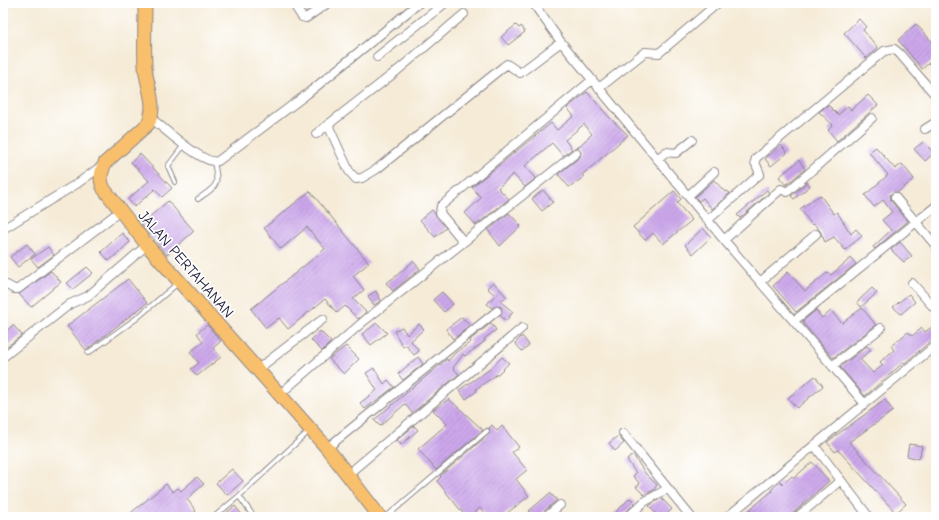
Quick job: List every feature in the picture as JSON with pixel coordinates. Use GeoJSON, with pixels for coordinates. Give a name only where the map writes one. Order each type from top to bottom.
{"type":"FeatureCollection","features":[{"type":"Feature","properties":{"kind":"main road"},"geometry":{"type":"LineString","coordinates":[[105,163],[148,124],[151,118],[152,101],[145,69],[145,3]]}},
{"type":"Feature","properties":{"kind":"main road","name":"JALAN PERTAHANAN"},"geometry":{"type":"LineString","coordinates":[[105,163],[101,172],[100,181],[120,211],[147,245],[180,280],[217,325],[258,369],[279,395],[327,448],[380,517]]}},
{"type":"Feature","properties":{"kind":"street"},"geometry":{"type":"LineString","coordinates":[[293,3],[302,16],[306,18],[328,3]]}},
{"type":"Feature","properties":{"kind":"street"},"geometry":{"type":"LineString","coordinates":[[151,118],[184,145],[214,162],[307,94],[419,3]]}},
{"type":"Feature","properties":{"kind":"street"},"geometry":{"type":"LineString","coordinates":[[377,57],[445,3]]}},
{"type":"Feature","properties":{"kind":"street"},"geometry":{"type":"LineString","coordinates":[[533,3],[561,42],[724,240],[864,403]]}},
{"type":"Feature","properties":{"kind":"street"},"geometry":{"type":"LineString","coordinates":[[599,88],[645,52],[659,53],[718,3]]}},
{"type":"Feature","properties":{"kind":"street"},"geometry":{"type":"LineString","coordinates":[[316,134],[464,14]]}},
{"type":"Feature","properties":{"kind":"street"},"geometry":{"type":"LineString","coordinates":[[328,125],[349,170],[356,178],[362,178],[377,169],[507,64],[520,73],[561,42]]}},
{"type":"Feature","properties":{"kind":"street"},"geometry":{"type":"LineString","coordinates":[[708,220],[760,174],[755,162],[756,158],[884,51],[894,49],[900,53],[936,96]]}},
{"type":"Feature","properties":{"kind":"street"},"geometry":{"type":"LineString","coordinates":[[463,241],[439,212],[441,206],[592,80]]}},
{"type":"Feature","properties":{"kind":"street"},"geometry":{"type":"LineString","coordinates":[[724,240],[781,189],[787,192],[872,118]]}},
{"type":"Feature","properties":{"kind":"street"},"geometry":{"type":"LineString","coordinates":[[925,129],[936,122]]}},
{"type":"Feature","properties":{"kind":"street"},"geometry":{"type":"LineString","coordinates":[[657,159],[666,152],[676,153],[692,140]]}},
{"type":"Feature","properties":{"kind":"street"},"geometry":{"type":"LineString","coordinates":[[279,395],[364,321],[463,241],[576,153]]}},
{"type":"Feature","properties":{"kind":"street"},"geometry":{"type":"LineString","coordinates":[[3,229],[78,183],[105,163]]}},
{"type":"Feature","properties":{"kind":"street"},"geometry":{"type":"LineString","coordinates":[[688,196],[714,172]]}},
{"type":"Feature","properties":{"kind":"street"},"geometry":{"type":"LineString","coordinates":[[895,197],[936,246]]}},
{"type":"Feature","properties":{"kind":"street"},"geometry":{"type":"LineString","coordinates":[[794,321],[936,206]]}},
{"type":"Feature","properties":{"kind":"street"},"geometry":{"type":"LineString","coordinates":[[3,286],[7,285],[14,290],[18,289],[120,211]]}},
{"type":"Feature","properties":{"kind":"street"},"geometry":{"type":"LineString","coordinates":[[760,282],[816,234]]}},
{"type":"Feature","properties":{"kind":"street"},"geometry":{"type":"LineString","coordinates":[[3,357],[70,304],[88,296],[147,245]]}},
{"type":"Feature","properties":{"kind":"street"},"geometry":{"type":"LineString","coordinates":[[912,283],[936,310]]}},
{"type":"Feature","properties":{"kind":"street"},"geometry":{"type":"LineString","coordinates":[[327,448],[497,311]]}},
{"type":"Feature","properties":{"kind":"street"},"geometry":{"type":"LineString","coordinates":[[258,369],[323,319]]}},
{"type":"Feature","properties":{"kind":"street"},"geometry":{"type":"LineString","coordinates":[[347,475],[522,328]]}},
{"type":"Feature","properties":{"kind":"street"},"geometry":{"type":"LineString","coordinates":[[832,366],[881,328]]}},
{"type":"Feature","properties":{"kind":"street"},"geometry":{"type":"LineString","coordinates":[[727,517],[936,345]]}},
{"type":"Feature","properties":{"kind":"street"},"geometry":{"type":"LineString","coordinates":[[623,433],[691,517]]}},
{"type":"Feature","properties":{"kind":"street"},"geometry":{"type":"LineString","coordinates":[[814,445],[869,517]]}},
{"type":"Feature","properties":{"kind":"street"},"geometry":{"type":"LineString","coordinates":[[797,517],[841,480]]}},
{"type":"Feature","properties":{"kind":"street"},"geometry":{"type":"LineString","coordinates":[[628,517],[644,502],[667,489]]}},
{"type":"Feature","properties":{"kind":"street"},"geometry":{"type":"LineString","coordinates":[[546,517],[560,505]]}},
{"type":"Feature","properties":{"kind":"lane"},"geometry":{"type":"LineString","coordinates":[[175,182],[168,166],[184,145]]}},
{"type":"Feature","properties":{"kind":"lane"},"geometry":{"type":"LineString","coordinates":[[198,199],[217,183],[218,179],[214,162]]}},
{"type":"Feature","properties":{"kind":"lane"},"geometry":{"type":"LineString","coordinates":[[88,353],[137,318],[180,280]]}},
{"type":"Feature","properties":{"kind":"lane"},"geometry":{"type":"LineString","coordinates":[[214,517],[239,496],[310,430]]}},
{"type":"Feature","properties":{"kind":"lane"},"geometry":{"type":"LineString","coordinates":[[386,517],[487,431]]}},
{"type":"Feature","properties":{"kind":"lane"},"geometry":{"type":"LineString","coordinates":[[239,496],[254,517]]}},
{"type":"Feature","properties":{"kind":"building"},"geometry":{"type":"Polygon","coordinates":[[[859,19],[866,27],[863,30],[878,48],[866,58],[844,33],[859,19]]]}},
{"type":"Feature","properties":{"kind":"building"},"geometry":{"type":"Polygon","coordinates":[[[916,24],[933,43],[936,40],[936,57],[922,69],[898,40],[916,24]]]}},
{"type":"Feature","properties":{"kind":"building"},"geometry":{"type":"Polygon","coordinates":[[[516,25],[519,28],[521,26],[525,32],[508,45],[501,37],[516,25]]]}},
{"type":"Feature","properties":{"kind":"building"},"geometry":{"type":"Polygon","coordinates":[[[587,92],[610,118],[628,135],[582,175],[584,177],[569,187],[558,174],[580,157],[581,152],[577,148],[592,134],[584,124],[565,140],[572,149],[563,156],[552,143],[525,166],[536,178],[525,187],[513,174],[498,188],[509,199],[476,225],[465,213],[481,198],[472,187],[551,123],[557,130],[574,116],[567,108],[587,92]]]}},
{"type":"Feature","properties":{"kind":"building"},"geometry":{"type":"Polygon","coordinates":[[[868,95],[878,105],[837,141],[828,130],[833,125],[819,112],[828,105],[838,115],[848,106],[851,110],[868,95]]]}},
{"type":"Feature","properties":{"kind":"building"},"geometry":{"type":"Polygon","coordinates":[[[923,142],[934,153],[925,161],[914,149],[923,142]]]}},
{"type":"Feature","properties":{"kind":"building"},"geometry":{"type":"Polygon","coordinates":[[[781,145],[787,153],[771,166],[765,159],[781,145]]]}},
{"type":"Feature","properties":{"kind":"building"},"geometry":{"type":"Polygon","coordinates":[[[876,147],[895,169],[902,164],[914,179],[898,192],[894,192],[890,195],[891,201],[908,221],[875,249],[873,247],[891,230],[882,220],[892,212],[883,200],[874,207],[865,195],[888,175],[869,152],[876,147]]]}},
{"type":"Feature","properties":{"kind":"building"},"geometry":{"type":"Polygon","coordinates":[[[140,154],[172,188],[162,197],[155,189],[134,207],[128,199],[149,181],[131,162],[140,154]]]}},
{"type":"Feature","properties":{"kind":"building"},"geometry":{"type":"Polygon","coordinates":[[[799,160],[805,169],[786,185],[779,177],[799,160]]]}},
{"type":"Feature","properties":{"kind":"building"},"geometry":{"type":"Polygon","coordinates":[[[714,180],[725,192],[727,191],[730,193],[712,209],[703,198],[699,201],[695,197],[714,180]]]}},
{"type":"Feature","properties":{"kind":"building"},"geometry":{"type":"Polygon","coordinates":[[[807,182],[810,186],[794,199],[791,196],[807,182]]]}},
{"type":"Feature","properties":{"kind":"building"},"geometry":{"type":"Polygon","coordinates":[[[543,190],[553,202],[542,211],[532,199],[543,190]]]}},
{"type":"Feature","properties":{"kind":"building"},"geometry":{"type":"Polygon","coordinates":[[[767,190],[769,193],[740,218],[737,215],[767,190]]]}},
{"type":"Feature","properties":{"kind":"building"},"geometry":{"type":"Polygon","coordinates":[[[310,191],[369,263],[353,276],[364,290],[353,299],[366,312],[358,319],[345,306],[337,313],[325,299],[288,329],[279,318],[266,328],[251,309],[325,249],[307,227],[281,249],[264,228],[310,191]]]}},
{"type":"Feature","properties":{"kind":"building"},"geometry":{"type":"Polygon","coordinates":[[[674,191],[681,199],[677,203],[692,220],[663,244],[653,233],[645,240],[633,227],[674,191]]]}},
{"type":"Feature","properties":{"kind":"building"},"geometry":{"type":"Polygon","coordinates":[[[820,195],[834,214],[837,212],[851,234],[856,229],[862,236],[845,250],[834,237],[825,242],[820,231],[814,224],[812,225],[800,209],[820,195]]]}},
{"type":"Feature","properties":{"kind":"building"},"geometry":{"type":"Polygon","coordinates":[[[168,201],[194,231],[167,255],[141,224],[168,201]]]}},
{"type":"Feature","properties":{"kind":"building"},"geometry":{"type":"Polygon","coordinates":[[[432,210],[446,228],[435,237],[420,220],[432,210]]]}},
{"type":"Feature","properties":{"kind":"building"},"geometry":{"type":"Polygon","coordinates":[[[509,213],[521,226],[500,246],[488,230],[509,213]]]}},
{"type":"Feature","properties":{"kind":"building"},"geometry":{"type":"Polygon","coordinates":[[[703,228],[711,237],[693,254],[685,245],[703,228]]]}},
{"type":"Feature","properties":{"kind":"building"},"geometry":{"type":"Polygon","coordinates":[[[122,233],[130,242],[109,261],[101,252],[122,233]]]}},
{"type":"Feature","properties":{"kind":"building"},"geometry":{"type":"Polygon","coordinates":[[[900,242],[912,256],[904,262],[891,250],[900,242]]]}},
{"type":"Feature","properties":{"kind":"building"},"geometry":{"type":"Polygon","coordinates":[[[27,244],[35,254],[18,267],[10,257],[27,244]]]}},
{"type":"Feature","properties":{"kind":"building"},"geometry":{"type":"Polygon","coordinates":[[[48,247],[54,255],[38,267],[31,259],[48,247]]]}},
{"type":"Feature","properties":{"kind":"building"},"geometry":{"type":"Polygon","coordinates":[[[851,258],[856,264],[796,312],[773,286],[788,272],[805,291],[828,272],[831,275],[851,258]]]}},
{"type":"Feature","properties":{"kind":"building"},"geometry":{"type":"Polygon","coordinates":[[[413,261],[420,269],[393,291],[386,283],[413,261]]]}},
{"type":"Feature","properties":{"kind":"building"},"geometry":{"type":"Polygon","coordinates":[[[87,267],[93,273],[73,289],[67,283],[87,267]]]}},
{"type":"Feature","properties":{"kind":"building"},"geometry":{"type":"Polygon","coordinates":[[[51,271],[61,282],[31,307],[19,294],[51,271]]]}},
{"type":"Feature","properties":{"kind":"building"},"geometry":{"type":"Polygon","coordinates":[[[128,279],[147,303],[86,350],[67,326],[128,279]]]}},
{"type":"Feature","properties":{"kind":"building"},"geometry":{"type":"Polygon","coordinates":[[[493,282],[507,297],[500,301],[513,312],[506,321],[500,315],[502,311],[501,307],[497,306],[492,308],[487,304],[495,295],[487,288],[493,282]]]}},
{"type":"Feature","properties":{"kind":"building"},"geometry":{"type":"Polygon","coordinates":[[[872,288],[877,293],[861,307],[857,302],[872,288]]]}},
{"type":"Feature","properties":{"kind":"building"},"geometry":{"type":"Polygon","coordinates":[[[376,291],[381,301],[374,305],[368,296],[376,291]]]}},
{"type":"Feature","properties":{"kind":"building"},"geometry":{"type":"Polygon","coordinates":[[[442,292],[453,304],[444,312],[433,300],[442,292]]]}},
{"type":"Feature","properties":{"kind":"building"},"geometry":{"type":"Polygon","coordinates":[[[909,294],[915,302],[901,314],[893,307],[909,294]]]}},
{"type":"Feature","properties":{"kind":"building"},"geometry":{"type":"Polygon","coordinates":[[[862,308],[876,325],[833,358],[803,323],[803,321],[816,310],[822,318],[831,311],[842,323],[862,308]]]}},
{"type":"Feature","properties":{"kind":"building"},"geometry":{"type":"Polygon","coordinates":[[[462,317],[470,326],[453,339],[446,329],[462,317]]]}},
{"type":"Feature","properties":{"kind":"building"},"geometry":{"type":"Polygon","coordinates":[[[377,323],[387,333],[371,345],[362,334],[377,323]]]}},
{"type":"Feature","properties":{"kind":"building"},"geometry":{"type":"Polygon","coordinates":[[[491,323],[496,330],[484,339],[485,341],[465,356],[463,354],[453,368],[459,374],[412,413],[405,404],[380,426],[374,420],[447,359],[448,361],[455,353],[471,342],[470,340],[491,323]]]}},
{"type":"Feature","properties":{"kind":"building"},"geometry":{"type":"Polygon","coordinates":[[[419,324],[424,329],[411,341],[419,351],[414,355],[406,345],[403,347],[394,331],[402,327],[407,335],[419,324]]]}},
{"type":"Feature","properties":{"kind":"building"},"geometry":{"type":"Polygon","coordinates":[[[13,325],[22,335],[8,346],[3,341],[3,334],[13,325]]]}},
{"type":"Feature","properties":{"kind":"building"},"geometry":{"type":"Polygon","coordinates":[[[207,325],[221,341],[213,348],[221,357],[197,376],[191,369],[199,363],[190,352],[203,342],[197,333],[207,325]]]}},
{"type":"Feature","properties":{"kind":"building"},"geometry":{"type":"Polygon","coordinates":[[[932,327],[936,331],[936,336],[865,396],[840,367],[867,346],[871,350],[860,359],[873,373],[883,365],[880,362],[894,350],[891,346],[908,332],[912,336],[922,328],[925,332],[932,327]]]}},
{"type":"Feature","properties":{"kind":"building"},"geometry":{"type":"Polygon","coordinates":[[[320,331],[331,342],[322,351],[311,340],[320,331]]]}},
{"type":"Feature","properties":{"kind":"building"},"geometry":{"type":"Polygon","coordinates":[[[522,336],[529,345],[522,351],[515,343],[522,336]]]}},
{"type":"Feature","properties":{"kind":"building"},"geometry":{"type":"Polygon","coordinates":[[[346,346],[359,359],[344,374],[329,359],[346,346]]]}},
{"type":"Feature","properties":{"kind":"building"},"geometry":{"type":"Polygon","coordinates":[[[418,357],[423,364],[403,380],[398,374],[418,357]]]}},
{"type":"Feature","properties":{"kind":"building"},"geometry":{"type":"Polygon","coordinates":[[[502,357],[509,363],[499,373],[476,389],[477,391],[466,399],[459,390],[489,370],[502,357]]]}},
{"type":"Feature","properties":{"kind":"building"},"geometry":{"type":"Polygon","coordinates":[[[374,368],[384,384],[388,380],[394,387],[365,409],[360,403],[377,390],[366,373],[374,368]]]}},
{"type":"Feature","properties":{"kind":"building"},"geometry":{"type":"Polygon","coordinates":[[[815,376],[823,386],[797,408],[788,398],[815,376]]]}},
{"type":"Feature","properties":{"kind":"building"},"geometry":{"type":"Polygon","coordinates":[[[449,399],[483,430],[436,470],[418,449],[447,424],[433,410],[449,399]]]}},
{"type":"Feature","properties":{"kind":"building"},"geometry":{"type":"Polygon","coordinates":[[[885,400],[893,411],[849,442],[906,504],[896,513],[838,450],[835,452],[827,442],[885,400]]]}},
{"type":"Feature","properties":{"kind":"building"},"geometry":{"type":"Polygon","coordinates":[[[492,425],[497,431],[502,426],[519,447],[512,452],[527,470],[516,479],[529,496],[502,517],[488,517],[480,508],[470,517],[466,517],[437,481],[441,477],[440,476],[489,434],[489,428],[492,425]]]}},
{"type":"Feature","properties":{"kind":"building"},"geometry":{"type":"Polygon","coordinates":[[[414,426],[418,430],[401,445],[397,440],[414,426]]]}},
{"type":"Feature","properties":{"kind":"building"},"geometry":{"type":"Polygon","coordinates":[[[618,436],[624,443],[615,451],[609,443],[618,436]]]}},
{"type":"Feature","properties":{"kind":"building"},"geometry":{"type":"Polygon","coordinates":[[[909,444],[922,446],[919,459],[907,456],[909,444]]]}},
{"type":"Feature","properties":{"kind":"building"},"geometry":{"type":"Polygon","coordinates":[[[633,455],[645,473],[657,485],[654,490],[644,495],[636,487],[640,484],[633,476],[636,473],[627,460],[633,455]]]}},
{"type":"Feature","properties":{"kind":"building"},"geometry":{"type":"Polygon","coordinates":[[[812,462],[829,481],[793,513],[792,517],[749,517],[746,513],[772,491],[771,490],[780,481],[783,484],[792,476],[794,478],[812,462]]]}},
{"type":"Feature","properties":{"kind":"building"},"geometry":{"type":"Polygon","coordinates":[[[232,469],[243,481],[227,495],[216,483],[232,469]]]}},
{"type":"Feature","properties":{"kind":"building"},"geometry":{"type":"Polygon","coordinates":[[[197,477],[204,484],[187,499],[196,511],[189,517],[126,517],[166,484],[173,492],[178,488],[181,491],[197,477]]]}},
{"type":"Feature","properties":{"kind":"building"},"geometry":{"type":"Polygon","coordinates":[[[550,493],[557,500],[542,513],[541,517],[533,517],[529,511],[550,493]]]}},
{"type":"Feature","properties":{"kind":"building"},"geometry":{"type":"Polygon","coordinates":[[[630,498],[635,503],[623,515],[611,517],[630,498]]]}},
{"type":"Feature","properties":{"kind":"building"},"geometry":{"type":"Polygon","coordinates":[[[661,498],[672,509],[664,517],[659,517],[649,506],[661,498]]]}},
{"type":"Feature","properties":{"kind":"building"},"geometry":{"type":"Polygon","coordinates":[[[235,506],[244,517],[221,517],[235,506]]]}}]}
